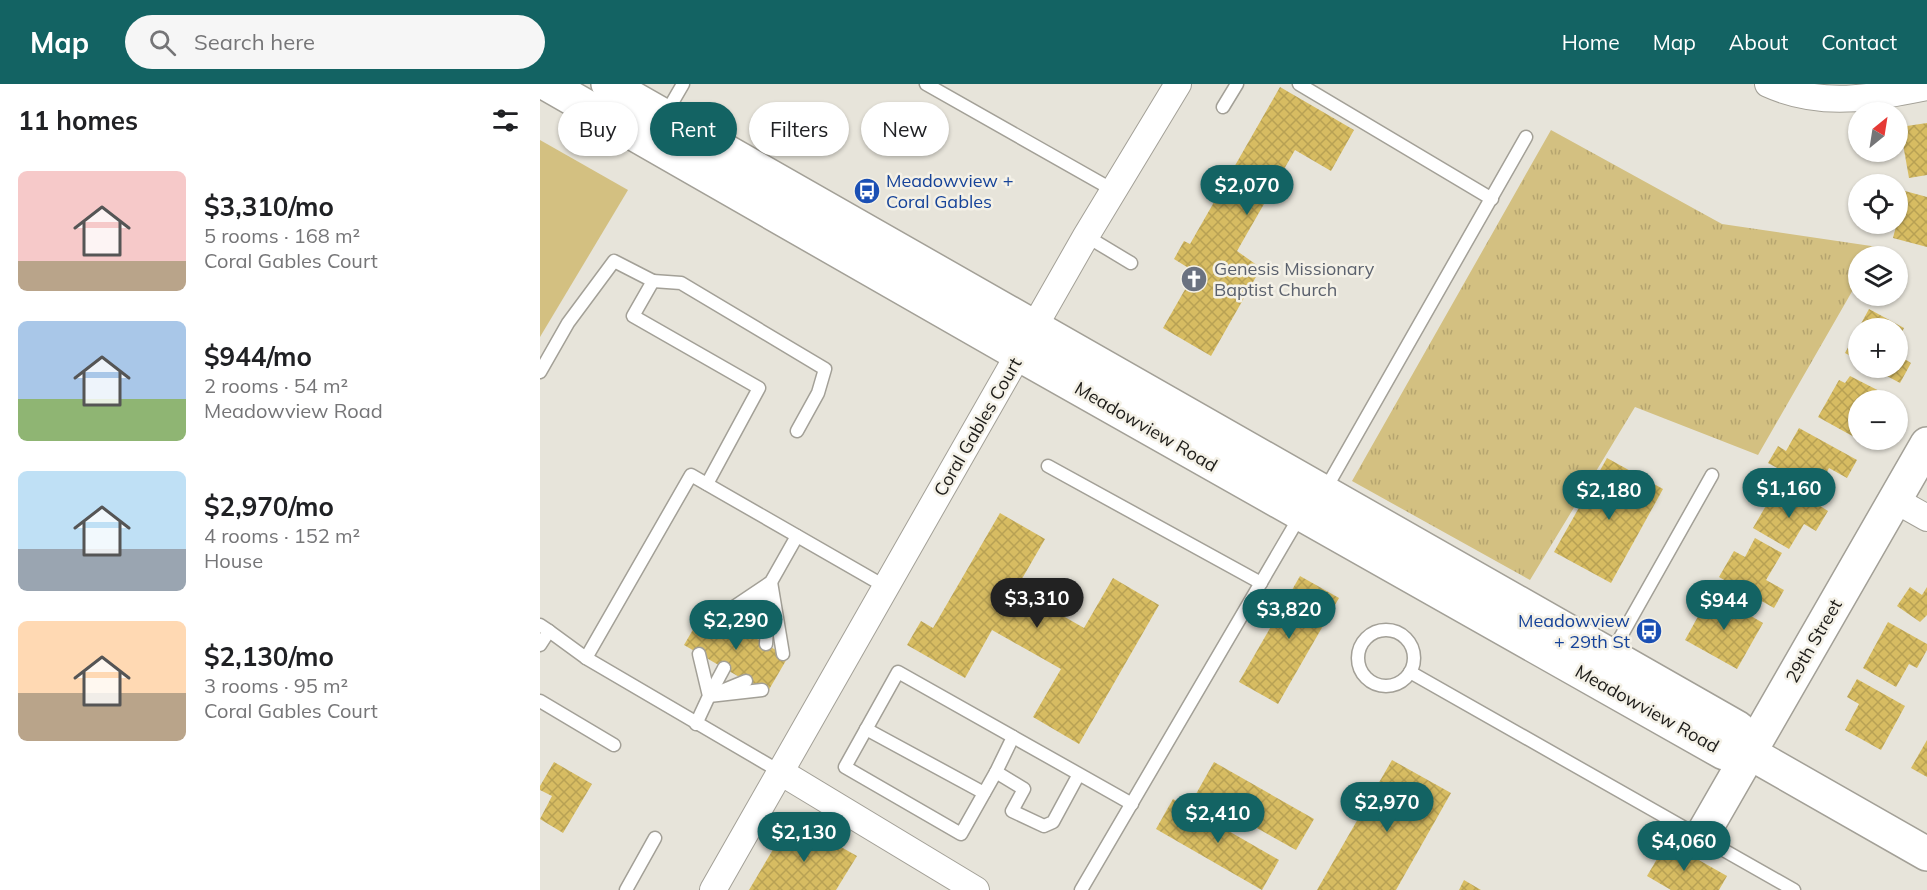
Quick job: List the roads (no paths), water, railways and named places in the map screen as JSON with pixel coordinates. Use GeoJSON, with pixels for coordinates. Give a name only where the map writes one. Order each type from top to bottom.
{"type":"FeatureCollection","features":[{"type":"Feature","properties":{"kind":"main road","name":"Meadowview Road"},"geometry":{"type":"LineString","coordinates":[[547,84],[1027,342],[1324,492],[1738,728],[1750,753]]}},
{"type":"Feature","properties":{"kind":"main road","name":"Meadowview Road"},"geometry":{"type":"LineString","coordinates":[[608,84],[650,108]]}},
{"type":"Feature","properties":{"kind":"main road","name":"Meadowview Road"},"geometry":{"type":"LineString","coordinates":[[729,156],[1301,514],[1724,753],[1750,753],[1927,854]]}},
{"type":"Feature","properties":{"kind":"main road","name":"29th Street"},"geometry":{"type":"LineString","coordinates":[[1701,837],[1927,444]]}},
{"type":"Feature","properties":{"kind":"street","name":"Coral Gables Court"},"geometry":{"type":"LineString","coordinates":[[713,890],[1086,236],[1178,84]]}},
{"type":"Feature","properties":{"kind":"street"},"geometry":{"type":"LineString","coordinates":[[1768,84],[1799,95],[1836,100],[1874,98],[1927,87]]}},
{"type":"Feature","properties":{"kind":"street"},"geometry":{"type":"LineString","coordinates":[[1895,500],[1927,518]]}},
{"type":"Feature","properties":{"kind":"street"},"geometry":{"type":"LineString","coordinates":[[779,771],[976,890]]}},
{"type":"Feature","properties":{"kind":"lane"},"geometry":{"type":"LineString","coordinates":[[673,102],[683,84]]}},
{"type":"Feature","properties":{"kind":"lane"},"geometry":{"type":"LineString","coordinates":[[927,84],[1113,190]]}},
{"type":"Feature","properties":{"kind":"lane"},"geometry":{"type":"LineString","coordinates":[[1223,107],[1237,84]]}},
{"type":"Feature","properties":{"kind":"lane"},"geometry":{"type":"LineString","coordinates":[[1299,84],[1492,199]]}},
{"type":"Feature","properties":{"kind":"lane"},"geometry":{"type":"LineString","coordinates":[[1324,492],[1526,137]]}},
{"type":"Feature","properties":{"kind":"lane"},"geometry":{"type":"LineString","coordinates":[[1086,236],[1131,263]]}},
{"type":"Feature","properties":{"kind":"lane"},"geometry":{"type":"LineString","coordinates":[[540,372],[568,323],[614,261],[653,281],[681,283],[825,369],[818,393],[797,431]]}},
{"type":"Feature","properties":{"kind":"lane"},"geometry":{"type":"LineString","coordinates":[[653,281],[633,315],[759,388],[707,484]]}},
{"type":"Feature","properties":{"kind":"lane"},"geometry":{"type":"LineString","coordinates":[[1048,466],[1261,583]]}},
{"type":"Feature","properties":{"kind":"lane"},"geometry":{"type":"LineString","coordinates":[[586,658],[692,475],[886,587]]}},
{"type":"Feature","properties":{"kind":"lane"},"geometry":{"type":"LineString","coordinates":[[1610,655],[1712,475]]}},
{"type":"Feature","properties":{"kind":"lane"},"geometry":{"type":"LineString","coordinates":[[1081,890],[1301,514]]}},
{"type":"Feature","properties":{"kind":"lane"},"geometry":{"type":"LineString","coordinates":[[744,631],[797,536]]}},
{"type":"Feature","properties":{"kind":"lane"},"geometry":{"type":"LineString","coordinates":[[719,617],[771,582]]}},
{"type":"Feature","properties":{"kind":"lane"},"geometry":{"type":"LineString","coordinates":[[766,644],[771,582]]}},
{"type":"Feature","properties":{"kind":"lane"},"geometry":{"type":"LineString","coordinates":[[771,582],[783,654]]}},
{"type":"Feature","properties":{"kind":"lane"},"geometry":{"type":"LineString","coordinates":[[540,645],[544,628],[586,658],[779,771]]}},
{"type":"Feature","properties":{"kind":"lane"},"geometry":{"type":"LineString","coordinates":[[1378,630],[1400,633],[1413,651],[1414,662],[1410,672],[1403,681],[1393,686],[1372,683],[1363,675],[1358,665],[1361,644],[1368,635],[1378,630]]}},
{"type":"Feature","properties":{"kind":"lane"},"geometry":{"type":"LineString","coordinates":[[699,654],[709,696]]}},
{"type":"Feature","properties":{"kind":"lane"},"geometry":{"type":"LineString","coordinates":[[696,724],[724,668]]}},
{"type":"Feature","properties":{"kind":"lane"},"geometry":{"type":"LineString","coordinates":[[1013,737],[961,834],[845,766],[898,672],[1132,804]]}},
{"type":"Feature","properties":{"kind":"lane"},"geometry":{"type":"LineString","coordinates":[[1410,672],[1794,890]]}},
{"type":"Feature","properties":{"kind":"lane"},"geometry":{"type":"LineString","coordinates":[[709,696],[746,681]]}},
{"type":"Feature","properties":{"kind":"lane"},"geometry":{"type":"LineString","coordinates":[[709,696],[762,690]]}},
{"type":"Feature","properties":{"kind":"lane"},"geometry":{"type":"LineString","coordinates":[[540,701],[614,745]]}},
{"type":"Feature","properties":{"kind":"lane"},"geometry":{"type":"LineString","coordinates":[[866,729],[984,793]]}},
{"type":"Feature","properties":{"kind":"lane"},"geometry":{"type":"LineString","coordinates":[[996,772],[1024,789],[1012,811],[1044,826],[1053,822],[1079,774]]}},
{"type":"Feature","properties":{"kind":"lane"},"geometry":{"type":"LineString","coordinates":[[626,890],[655,838]]}},
{"type":"Feature","properties":{"kind":"place","name":"Meadowview + Coral Gables"},"geometry":{"type":"Point","coordinates":[867,191]}},
{"type":"Feature","properties":{"kind":"place","name":"Genesis Missionary Baptist Church"},"geometry":{"type":"Point","coordinates":[1194,279]}},
{"type":"Feature","properties":{"kind":"place","name":"Meadowview + 29th St"},"geometry":{"type":"Point","coordinates":[1649,631]}}]}
